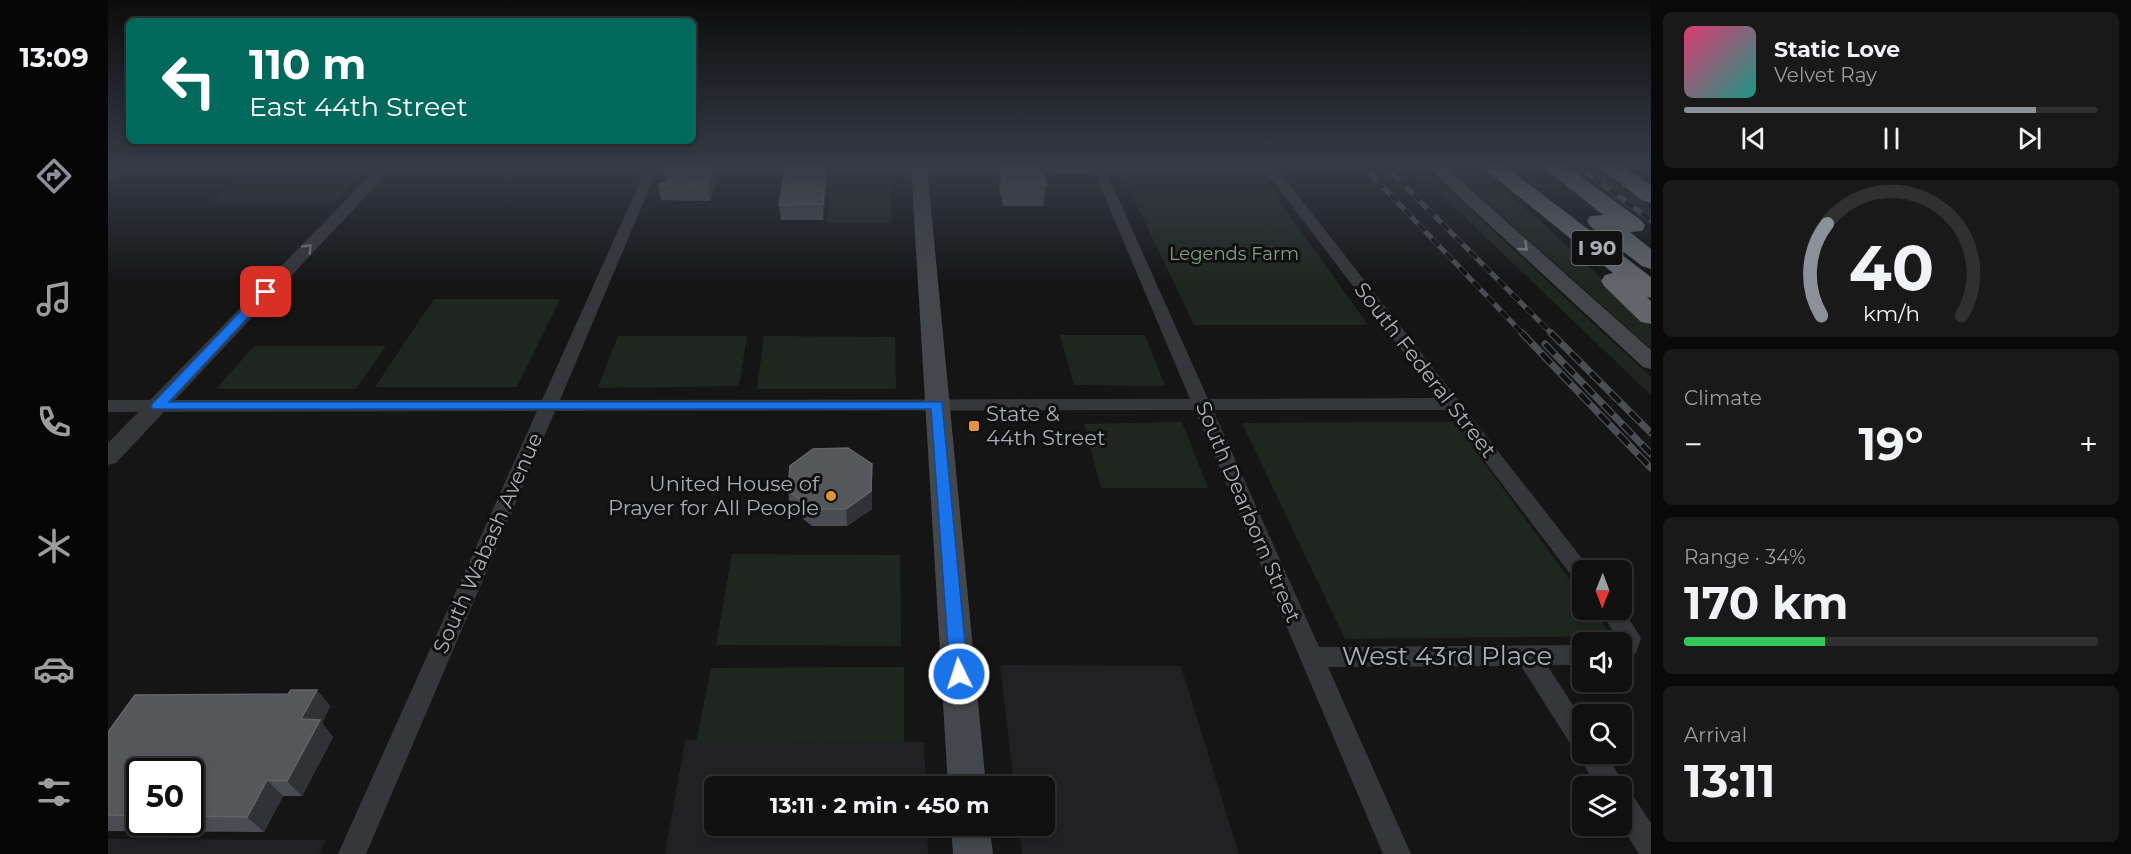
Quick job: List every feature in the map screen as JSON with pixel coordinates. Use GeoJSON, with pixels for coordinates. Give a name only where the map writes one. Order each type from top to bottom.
{"type":"FeatureCollection","features":[{"type":"Feature","properties":{"kind":"highway"},"geometry":{"type":"LineString","coordinates":[[1578,206],[1651,261]]}},
{"type":"Feature","properties":{"kind":"highway","name":"I 90"},"geometry":{"type":"LineString","coordinates":[[1606,206],[1651,240]]}},
{"type":"Feature","properties":{"kind":"highway","name":"I 90"},"geometry":{"type":"LineString","coordinates":[[1542,207],[1651,290]]}},
{"type":"Feature","properties":{"kind":"highway"},"geometry":{"type":"LineString","coordinates":[[1542,207],[1565,235],[1651,316]]}},
{"type":"Feature","properties":{"kind":"main road"},"geometry":{"type":"LineString","coordinates":[[922,206],[966,776]]}},
{"type":"Feature","properties":{"kind":"main road"},"geometry":{"type":"LineString","coordinates":[[1478,206],[1651,362]]}},
{"type":"Feature","properties":{"kind":"main road"},"geometry":{"type":"LineString","coordinates":[[971,836],[973,854]]}},
{"type":"Feature","properties":{"kind":"street"},"geometry":{"type":"LineString","coordinates":[[108,457],[348,206]]}},
{"type":"Feature","properties":{"kind":"street","name":"South Wabash Avenue"},"geometry":{"type":"LineString","coordinates":[[352,854],[635,206]]}},
{"type":"Feature","properties":{"kind":"street","name":"South Dearborn Street"},"geometry":{"type":"LineString","coordinates":[[1115,206],[1397,854]]}},
{"type":"Feature","properties":{"kind":"street","name":"South Federal Street"},"geometry":{"type":"LineString","coordinates":[[1300,206],[1572,560]]}},
{"type":"Feature","properties":{"kind":"street"},"geometry":{"type":"LineString","coordinates":[[108,406],[1452,404]]}},
{"type":"Feature","properties":{"kind":"street","name":"West 43rd Place"},"geometry":{"type":"LineString","coordinates":[[1311,657],[1572,655]]}},
{"type":"Feature","properties":{"kind":"street"},"geometry":{"type":"LineString","coordinates":[[1528,656],[1572,724]]}},
{"type":"Feature","properties":{"kind":"street"},"geometry":{"type":"LineString","coordinates":[[1632,818],[1651,848]]}},
{"type":"Feature","properties":{"kind":"shaded area"},"geometry":{"type":"Polygon","coordinates":[[[1624,206],[1648,206],[1651,208],[1651,226],[1624,206]]]}},
{"type":"Feature","properties":{"kind":"shaded area"},"geometry":{"type":"Polygon","coordinates":[[[1000,665],[1181,666],[1239,854],[1022,854],[1020,836],[1055,836],[1055,776],[1013,776],[1000,665]]]}},
{"type":"Feature","properties":{"kind":"shaded area"},"geometry":{"type":"Polygon","coordinates":[[[685,740],[924,742],[926,776],[704,776],[704,836],[927,836],[928,854],[665,854],[685,740]]]}},
{"type":"Feature","properties":{"kind":"shaded area"},"geometry":{"type":"Polygon","coordinates":[[[108,839],[326,840],[319,854],[108,854],[108,839]]]}},
{"type":"Feature","properties":{"kind":"green space"},"geometry":{"type":"Polygon","coordinates":[[[828,206],[891,206],[892,223],[827,223],[828,206]]]}},
{"type":"Feature","properties":{"kind":"green space","name":"Legends Farm"},"geometry":{"type":"Polygon","coordinates":[[[1137,206],[1283,206],[1368,325],[1194,325],[1137,206]]]}},
{"type":"Feature","properties":{"kind":"green space"},"geometry":{"type":"Polygon","coordinates":[[[1453,206],[1466,206],[1651,377],[1651,395],[1453,206]]]}},
{"type":"Feature","properties":{"kind":"green space"},"geometry":{"type":"Polygon","coordinates":[[[1491,206],[1522,206],[1544,224],[1651,326],[1651,349],[1491,206]]]}},
{"type":"Feature","properties":{"kind":"green space"},"geometry":{"type":"Polygon","coordinates":[[[434,299],[560,299],[517,387],[375,387],[434,299]]]}},
{"type":"Feature","properties":{"kind":"green space"},"geometry":{"type":"Polygon","coordinates":[[[1060,335],[1145,335],[1165,386],[1074,385],[1060,335]]]}},
{"type":"Feature","properties":{"kind":"green space"},"geometry":{"type":"Polygon","coordinates":[[[618,336],[747,336],[739,386],[598,388],[618,336]]]}},
{"type":"Feature","properties":{"kind":"green space"},"geometry":{"type":"Polygon","coordinates":[[[764,336],[895,337],[896,389],[757,389],[764,336]]]}},
{"type":"Feature","properties":{"kind":"green space"},"geometry":{"type":"Polygon","coordinates":[[[254,346],[386,346],[356,389],[216,389],[254,346]]]}},
{"type":"Feature","properties":{"kind":"green space"},"geometry":{"type":"Polygon","coordinates":[[[1182,422],[1208,488],[1101,488],[1084,424],[1182,422]]]}},
{"type":"Feature","properties":{"kind":"green space"},"geometry":{"type":"Polygon","coordinates":[[[1454,422],[1572,582],[1572,620],[1600,620],[1609,632],[1572,632],[1572,636],[1345,639],[1242,423],[1454,422]]]}},
{"type":"Feature","properties":{"kind":"green space"},"geometry":{"type":"Polygon","coordinates":[[[732,554],[900,555],[901,646],[716,645],[732,554]]]}},
{"type":"Feature","properties":{"kind":"green space"},"geometry":{"type":"Polygon","coordinates":[[[904,667],[904,742],[696,743],[711,668],[904,667]]]}},
{"type":"Feature","properties":{"kind":"building","name":"United House of Prayer for All People"},"geometry":{"type":"Polygon","coordinates":[[[848,448],[872,464],[871,491],[846,509],[811,509],[788,490],[790,466],[813,449],[848,448]]]}},
{"type":"Feature","properties":{"kind":"building"},"geometry":{"type":"Polygon","coordinates":[[[291,690],[317,690],[301,719],[320,720],[287,781],[267,780],[247,817],[204,816],[204,758],[126,758],[126,816],[108,815],[108,732],[135,695],[288,694],[291,690]]]}},
{"type":"Feature","properties":{"kind":"railway"},"geometry":{"type":"LineString","coordinates":[[1401,206],[1524,335]]}},
{"type":"Feature","properties":{"kind":"railway"},"geometry":{"type":"LineString","coordinates":[[1425,206],[1553,335]]}},
{"type":"Feature","properties":{"kind":"railway"},"geometry":{"type":"LineString","coordinates":[[1632,206],[1651,220]]}},
{"type":"Feature","properties":{"kind":"railway"},"geometry":{"type":"LineString","coordinates":[[1522,333],[1651,468]]}},
{"type":"Feature","properties":{"kind":"railway"},"geometry":{"type":"LineString","coordinates":[[1553,335],[1651,433]]}},
{"type":"Feature","properties":{"kind":"railway"},"geometry":{"type":"LineString","coordinates":[[1545,344],[1651,454]]}},
{"type":"Feature","properties":{"kind":"place","name":"State & 44th Street"},"geometry":{"type":"Point","coordinates":[974,426]}},
{"type":"Feature","properties":{"kind":"place","name":"United House of Prayer for All People"},"geometry":{"type":"Point","coordinates":[831,496]}},
{"type":"Feature","properties":{"kind":"route"},"geometry":{"type":"LineString","coordinates":[[266,292],[157,406],[938,405],[959,674]]}}]}
